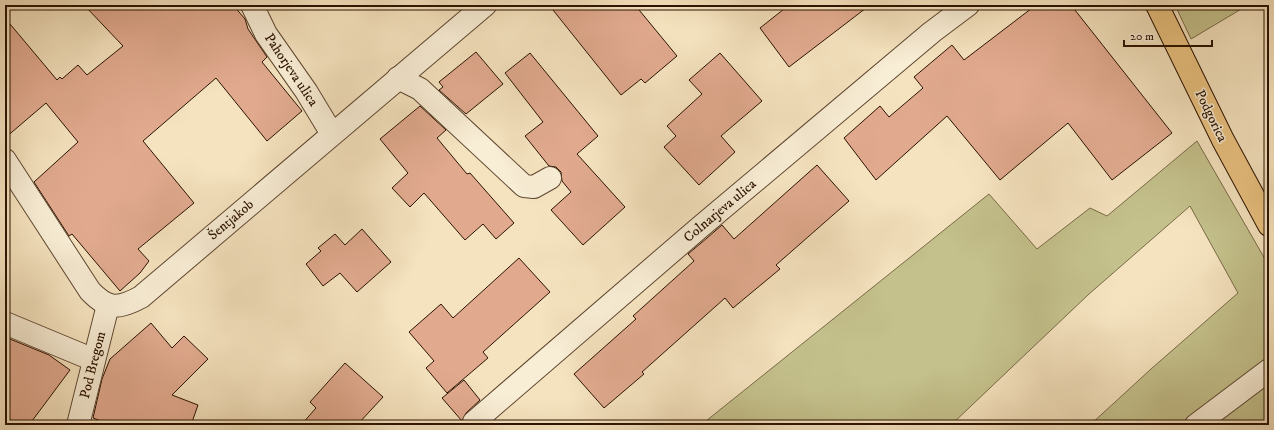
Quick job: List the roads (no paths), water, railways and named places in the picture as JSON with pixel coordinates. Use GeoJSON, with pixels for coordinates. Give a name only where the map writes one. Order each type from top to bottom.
{"type":"FeatureCollection","features":[{"type":"Feature","properties":{"kind":"main road","name":"Podgorica"},"geometry":{"type":"LineString","coordinates":[[1157,5],[1223,140],[1269,225]]}},
{"type":"Feature","properties":{"kind":"street","name":"Pahorjeva ulica"},"geometry":{"type":"LineString","coordinates":[[252,5],[266,34],[306,91],[332,134]]}},
{"type":"Feature","properties":{"kind":"street","name":"Šentjakob"},"geometry":{"type":"LineString","coordinates":[[108,305],[119,306],[141,297],[485,5]]}},
{"type":"Feature","properties":{"kind":"street","name":"Colnarjeva ulica"},"geometry":{"type":"LineString","coordinates":[[474,422],[932,32],[968,5]]}},
{"type":"Feature","properties":{"kind":"street"},"geometry":{"type":"LineString","coordinates":[[398,78],[420,89],[524,186],[534,187],[550,178]]}},
{"type":"Feature","properties":{"kind":"street"},"geometry":{"type":"LineString","coordinates":[[5,160],[80,277],[97,298],[108,305]]}},
{"type":"Feature","properties":{"kind":"street","name":"Pod Bregom"},"geometry":{"type":"LineString","coordinates":[[78,425],[108,305]]}},
{"type":"Feature","properties":{"kind":"street"},"geometry":{"type":"LineString","coordinates":[[5,323],[94,360]]}},
{"type":"Feature","properties":{"kind":"street"},"geometry":{"type":"LineString","coordinates":[[1196,425],[1269,370]]}}]}
